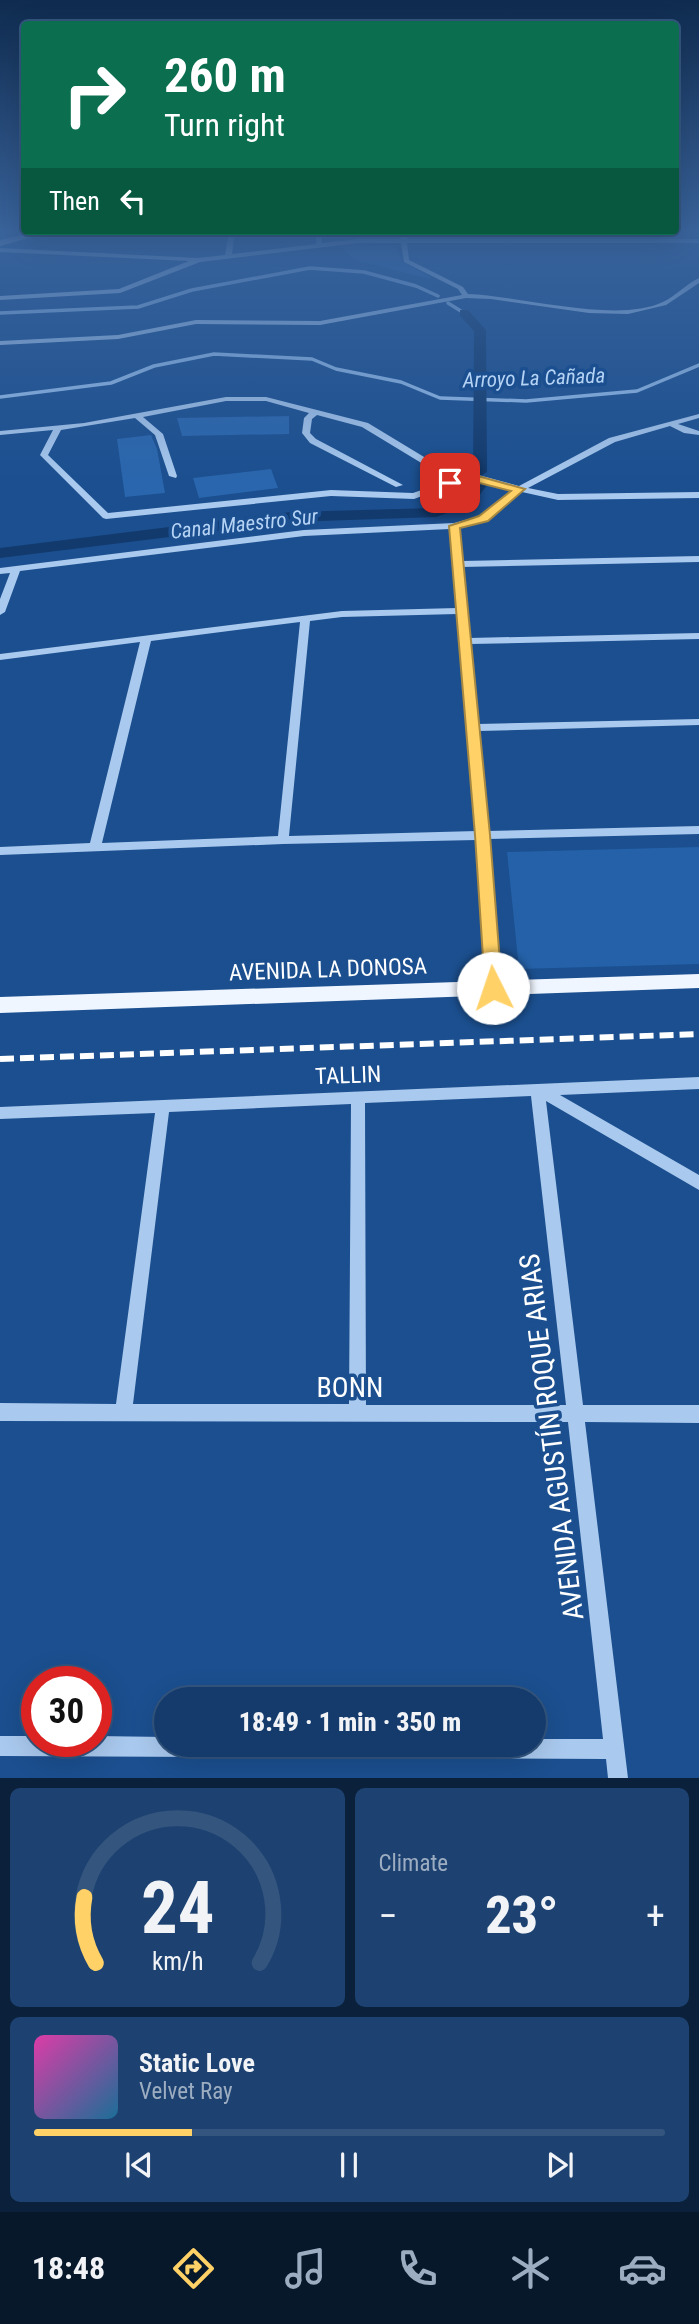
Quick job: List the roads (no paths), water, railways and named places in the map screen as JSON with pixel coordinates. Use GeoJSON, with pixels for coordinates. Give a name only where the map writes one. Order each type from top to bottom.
{"type":"FeatureCollection","features":[{"type":"Feature","properties":{"kind":"main road","name":"AVENIDA LA DONOSA"},"geometry":{"type":"LineString","coordinates":[[0,1005],[699,981]]}},
{"type":"Feature","properties":{"kind":"street"},"geometry":{"type":"LineString","coordinates":[[0,343],[118,337],[196,321],[320,323],[369,314]]}},
{"type":"Feature","properties":{"kind":"street"},"geometry":{"type":"LineString","coordinates":[[0,433],[58,428],[200,402],[246,398],[284,402],[365,425],[417,458],[467,477],[520,489],[558,497],[699,495]]}},
{"type":"Feature","properties":{"kind":"street"},"geometry":{"type":"LineString","coordinates":[[316,411],[306,424],[306,432],[313,441],[399,485]]}},
{"type":"Feature","properties":{"kind":"street"},"geometry":{"type":"LineString","coordinates":[[135,415],[159,434],[173,476]]}},
{"type":"Feature","properties":{"kind":"street"},"geometry":{"type":"LineString","coordinates":[[0,570],[304,533],[454,526],[484,518],[520,489],[612,440],[699,416]]}},
{"type":"Feature","properties":{"kind":"street"},"geometry":{"type":"LineString","coordinates":[[669,423],[699,433]]}},
{"type":"Feature","properties":{"kind":"street"},"geometry":{"type":"LineString","coordinates":[[58,428],[44,455],[106,516],[331,493],[414,496],[467,477]]}},
{"type":"Feature","properties":{"kind":"street"},"geometry":{"type":"LineString","coordinates":[[454,526],[474,728],[493,988]]}},
{"type":"Feature","properties":{"kind":"street"},"geometry":{"type":"LineString","coordinates":[[458,564],[699,559]]}},
{"type":"Feature","properties":{"kind":"street"},"geometry":{"type":"LineString","coordinates":[[0,612],[16,569]]}},
{"type":"Feature","properties":{"kind":"street"},"geometry":{"type":"LineString","coordinates":[[0,657],[363,613],[463,611]]}},
{"type":"Feature","properties":{"kind":"street"},"geometry":{"type":"LineString","coordinates":[[283,840],[305,619]]}},
{"type":"Feature","properties":{"kind":"street"},"geometry":{"type":"LineString","coordinates":[[466,641],[699,636]]}},
{"type":"Feature","properties":{"kind":"street"},"geometry":{"type":"LineString","coordinates":[[95,847],[146,640]]}},
{"type":"Feature","properties":{"kind":"street"},"geometry":{"type":"LineString","coordinates":[[474,728],[699,722]]}},
{"type":"Feature","properties":{"kind":"street"},"geometry":{"type":"LineString","coordinates":[[0,851],[283,840],[699,830]]}},
{"type":"Feature","properties":{"kind":"street","name":"TALLIN"},"geometry":{"type":"LineString","coordinates":[[0,1112],[699,1083]]}},
{"type":"Feature","properties":{"kind":"street"},"geometry":{"type":"LineString","coordinates":[[537,1089],[699,1183]]}},
{"type":"Feature","properties":{"kind":"street","name":"AVENIDA AGUSTÍN ROQUE ARIAS"},"geometry":{"type":"LineString","coordinates":[[537,1089],[618,1778]]}},
{"type":"Feature","properties":{"kind":"street"},"geometry":{"type":"LineString","coordinates":[[357,1413],[358,1097]]}},
{"type":"Feature","properties":{"kind":"street"},"geometry":{"type":"LineString","coordinates":[[123,1413],[163,1105]]}},
{"type":"Feature","properties":{"kind":"street","name":"BONN"},"geometry":{"type":"LineString","coordinates":[[0,1412],[699,1415]]}},
{"type":"Feature","properties":{"kind":"street"},"geometry":{"type":"LineString","coordinates":[[0,1746],[615,1749]]}},
{"type":"Feature","properties":{"kind":"waterway","name":"Canal Maestro Sur"},"geometry":{"type":"LineString","coordinates":[[465,314],[480,330],[480,472]]}},
{"type":"Feature","properties":{"kind":"waterway","name":"Arroyo La Cañada"},"geometry":{"type":"LineString","coordinates":[[0,397],[111,383],[154,366],[214,354],[312,359],[336,369],[401,382],[440,398],[526,401],[637,391],[699,365]]}},
{"type":"Feature","properties":{"kind":"waterway","name":"Canal Maestro Sur"},"geometry":{"type":"LineString","coordinates":[[0,553],[291,517],[436,512],[468,501],[480,485]]}},
{"type":"Feature","properties":{"kind":"railway"},"geometry":{"type":"LineString","coordinates":[[0,1059],[699,1034]]}}]}
